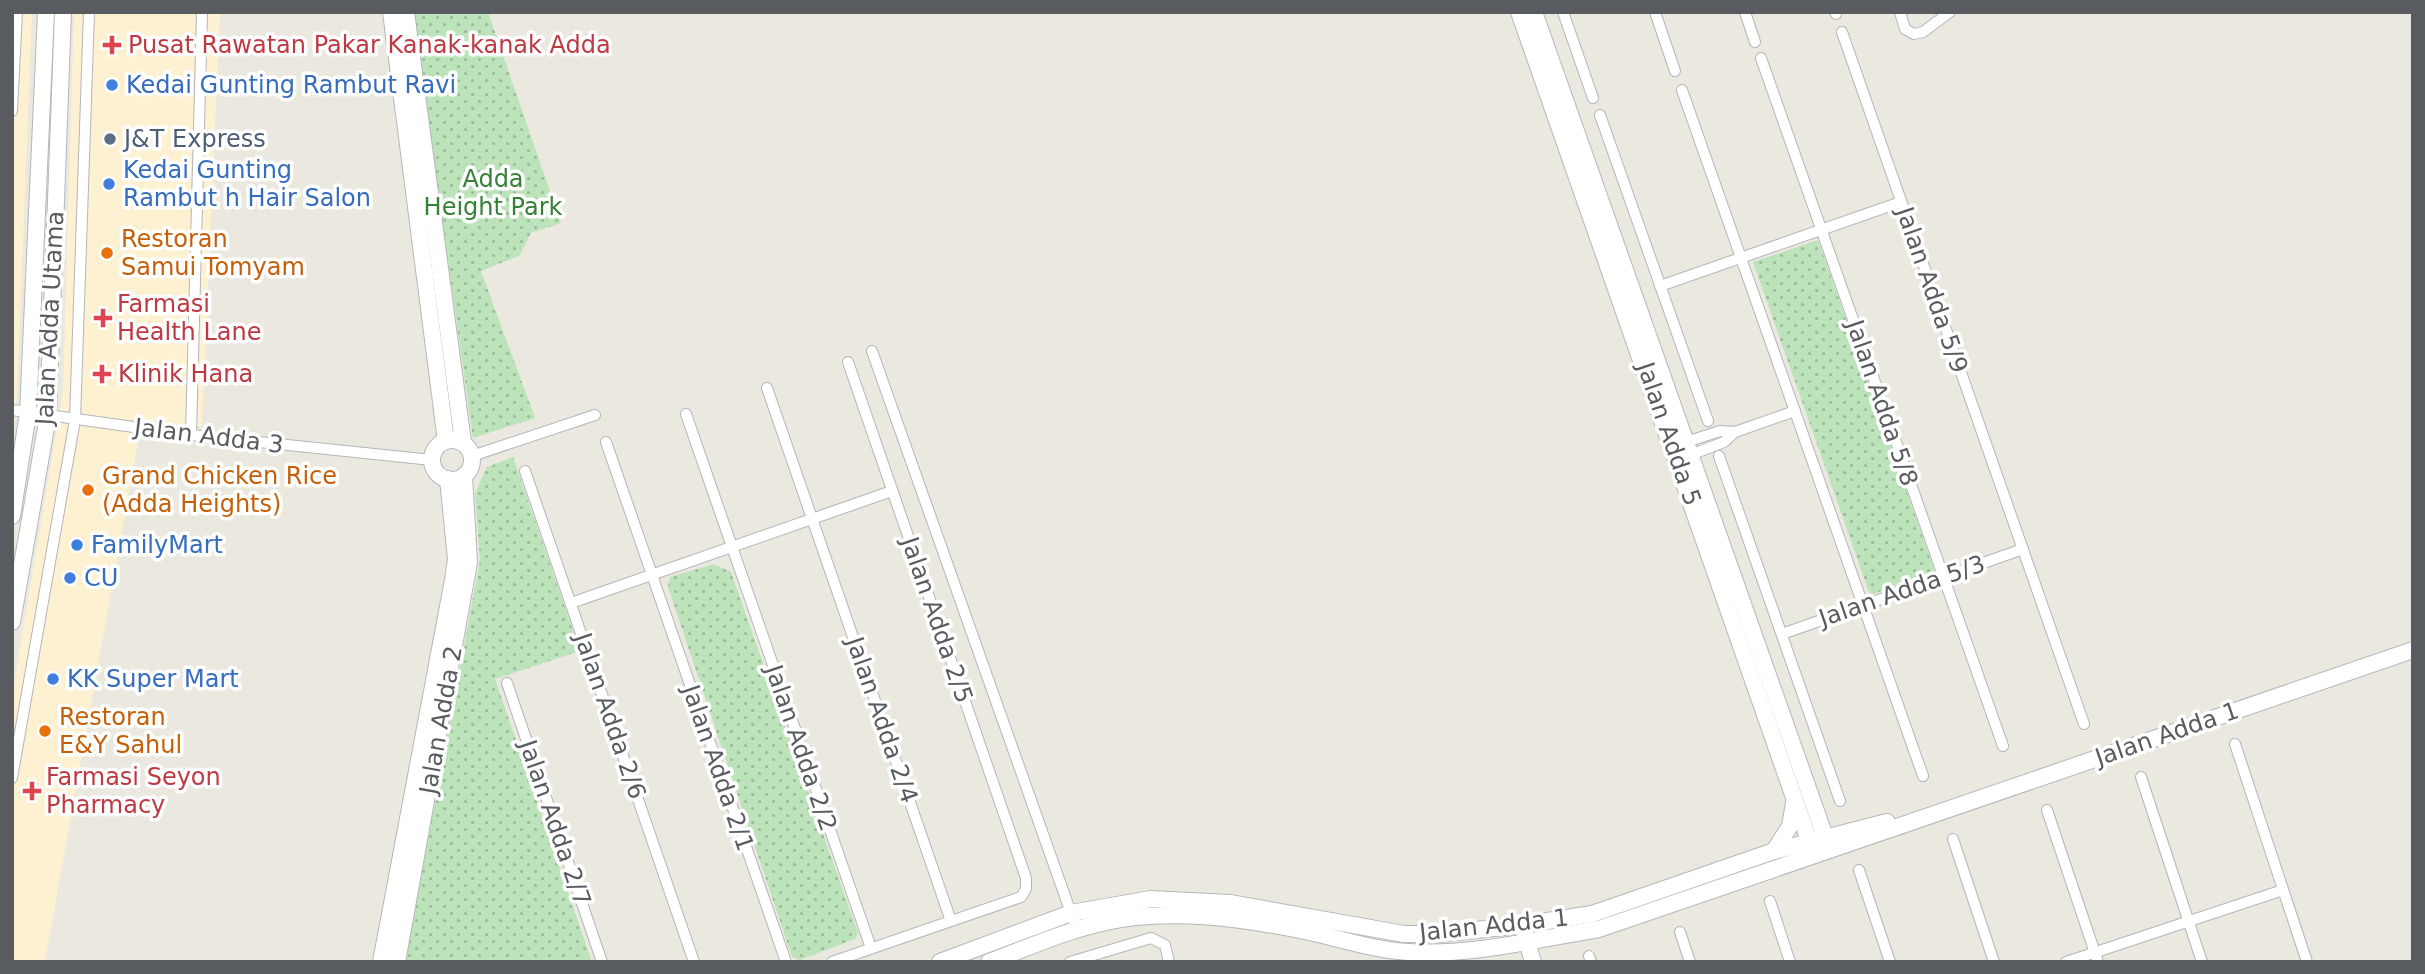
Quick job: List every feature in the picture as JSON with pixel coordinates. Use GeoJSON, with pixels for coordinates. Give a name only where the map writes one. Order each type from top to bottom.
{"type":"FeatureCollection","features":[{"type":"Feature","properties":{"kind":"street"},"geometry":{"type":"LineString","coordinates":[[12,111],[17,12]]}},
{"type":"Feature","properties":{"kind":"street","name":"Jalan Adda Utama"},"geometry":{"type":"LineString","coordinates":[[12,516],[47,12]]}},
{"type":"Feature","properties":{"kind":"street","name":"Jalan Adda Utama"},"geometry":{"type":"LineString","coordinates":[[12,622],[48,416],[63,12]]}},
{"type":"Feature","properties":{"kind":"street"},"geometry":{"type":"LineString","coordinates":[[12,778],[75,420],[89,12]]}},
{"type":"Feature","properties":{"kind":"street"},"geometry":{"type":"LineString","coordinates":[[191,435],[202,12]]}},
{"type":"Feature","properties":{"kind":"street","name":"Jalan Adda 2"},"geometry":{"type":"LineString","coordinates":[[381,962],[453,614],[469,562],[456,478],[471,467],[460,446],[391,12]]}},
{"type":"Feature","properties":{"kind":"street","name":"Jalan Adda 2"},"geometry":{"type":"LineString","coordinates":[[405,12],[460,446]]}},
{"type":"Feature","properties":{"kind":"street","name":"Jalan Adda 5"},"geometry":{"type":"LineString","coordinates":[[1519,12],[1543,59],[1682,451],[1812,799],[1820,846]]}},
{"type":"Feature","properties":{"kind":"street","name":"Jalan Adda 5"},"geometry":{"type":"LineString","coordinates":[[1534,12],[1543,59]]}},
{"type":"Feature","properties":{"kind":"street"},"geometry":{"type":"LineString","coordinates":[[1563,12],[1593,98]]}},
{"type":"Feature","properties":{"kind":"street"},"geometry":{"type":"LineString","coordinates":[[1655,12],[1675,71]]}},
{"type":"Feature","properties":{"kind":"street"},"geometry":{"type":"LineString","coordinates":[[1745,12],[1755,42]]}},
{"type":"Feature","properties":{"kind":"street"},"geometry":{"type":"LineString","coordinates":[[1900,12],[1905,29],[1914,34],[1923,32],[1950,12]]}},
{"type":"Feature","properties":{"kind":"street","name":"Jalan Adda 5/9"},"geometry":{"type":"LineString","coordinates":[[1842,32],[2023,549]]}},
{"type":"Feature","properties":{"kind":"street","name":"Jalan Adda 5/8"},"geometry":{"type":"LineString","coordinates":[[1761,58],[2003,746]]}},
{"type":"Feature","properties":{"kind":"street"},"geometry":{"type":"LineString","coordinates":[[1682,90],[1923,776]]}},
{"type":"Feature","properties":{"kind":"street"},"geometry":{"type":"LineString","coordinates":[[1601,115],[1708,421]]}},
{"type":"Feature","properties":{"kind":"street"},"geometry":{"type":"LineString","coordinates":[[1660,286],[1901,202]]}},
{"type":"Feature","properties":{"kind":"street"},"geometry":{"type":"LineString","coordinates":[[872,351],[1077,930]]}},
{"type":"Feature","properties":{"kind":"street","name":"Jalan Adda 2/5"},"geometry":{"type":"LineString","coordinates":[[848,362],[1026,878],[1026,889],[1021,897],[951,921]]}},
{"type":"Feature","properties":{"kind":"street","name":"Jalan Adda 2/4"},"geometry":{"type":"LineString","coordinates":[[767,388],[951,921]]}},
{"type":"Feature","properties":{"kind":"street"},"geometry":{"type":"LineString","coordinates":[[1682,451],[1720,431],[1735,432],[1795,411]]}},
{"type":"Feature","properties":{"kind":"street","name":"Jalan Adda 3"},"geometry":{"type":"LineString","coordinates":[[20,412],[191,435],[432,460]]}},
{"type":"Feature","properties":{"kind":"street","name":"Jalan Adda 2/2"},"geometry":{"type":"LineString","coordinates":[[686,414],[871,948]]}},
{"type":"Feature","properties":{"kind":"street"},"geometry":{"type":"LineString","coordinates":[[456,478],[439,474],[432,460],[436,448],[460,446],[595,415]]}},
{"type":"Feature","properties":{"kind":"street","name":"Jalan Adda 2/1"},"geometry":{"type":"LineString","coordinates":[[606,442],[786,962]]}},
{"type":"Feature","properties":{"kind":"street","name":"Jalan Adda 5"},"geometry":{"type":"LineString","coordinates":[[1682,451],[1794,799],[1820,846]]}},
{"type":"Feature","properties":{"kind":"street"},"geometry":{"type":"LineString","coordinates":[[1719,456],[1840,802]]}},
{"type":"Feature","properties":{"kind":"street","name":"Jalan Adda 2/6"},"geometry":{"type":"LineString","coordinates":[[525,471],[694,962]]}},
{"type":"Feature","properties":{"kind":"street"},"geometry":{"type":"LineString","coordinates":[[571,603],[892,491]]}},
{"type":"Feature","properties":{"kind":"street"},"geometry":{"type":"LineString","coordinates":[[2023,549],[2084,723]]}},
{"type":"Feature","properties":{"kind":"street","name":"Jalan Adda 5/3"},"geometry":{"type":"LineString","coordinates":[[1782,634],[2023,549]]}},
{"type":"Feature","properties":{"kind":"street","name":"Jalan Adda 2"},"geometry":{"type":"LineString","coordinates":[[397,962],[414,883],[453,614]]}},
{"type":"Feature","properties":{"kind":"street","name":"Jalan Adda 1"},"geometry":{"type":"LineString","coordinates":[[940,962],[1071,913],[1116,903],[1187,898],[1297,913],[1404,934],[1599,929],[1820,846],[1921,817],[2413,650]]}},
{"type":"Feature","properties":{"kind":"street","name":"Jalan Adda 2/7"},"geometry":{"type":"LineString","coordinates":[[507,683],[602,962]]}},
{"type":"Feature","properties":{"kind":"street"},"geometry":{"type":"LineString","coordinates":[[2235,744],[2307,962]]}},
{"type":"Feature","properties":{"kind":"street"},"geometry":{"type":"LineString","coordinates":[[2141,777],[2202,962]]}},
{"type":"Feature","properties":{"kind":"street"},"geometry":{"type":"LineString","coordinates":[[1774,851],[1790,826],[1794,799]]}},
{"type":"Feature","properties":{"kind":"street"},"geometry":{"type":"LineString","coordinates":[[1812,799],[1825,813],[1841,823],[1860,827]]}},
{"type":"Feature","properties":{"kind":"street"},"geometry":{"type":"LineString","coordinates":[[2047,810],[2096,957]]}},
{"type":"Feature","properties":{"kind":"street","name":"Jalan Adda 1"},"geometry":{"type":"LineString","coordinates":[[989,962],[1077,930],[1120,919],[1184,915],[1293,928],[1406,952],[1437,953],[1592,914],[1774,851],[1820,846],[1860,827],[1921,817]]}},
{"type":"Feature","properties":{"kind":"street"},"geometry":{"type":"LineString","coordinates":[[1953,839],[1994,962]]}},
{"type":"Feature","properties":{"kind":"street"},"geometry":{"type":"LineString","coordinates":[[1859,870],[1889,962]]}},
{"type":"Feature","properties":{"kind":"street"},"geometry":{"type":"LineString","coordinates":[[2066,962],[2096,957],[2189,921],[2283,890]]}},
{"type":"Feature","properties":{"kind":"street"},"geometry":{"type":"LineString","coordinates":[[1770,901],[1790,962]]}},
{"type":"Feature","properties":{"kind":"street"},"geometry":{"type":"LineString","coordinates":[[838,961],[951,921]]}},
{"type":"Feature","properties":{"kind":"street"},"geometry":{"type":"LineString","coordinates":[[1680,932],[1690,962]]}},
{"type":"Feature","properties":{"kind":"street"},"geometry":{"type":"LineString","coordinates":[[1524,933],[1533,962]]}},
{"type":"Feature","properties":{"kind":"street"},"geometry":{"type":"LineString","coordinates":[[1070,962],[1157,939],[1165,945],[1170,962]]}},
{"type":"Feature","properties":{"kind":"shaded area"},"geometry":{"type":"Polygon","coordinates":[[[12,12],[32,12],[17,394],[12,447],[12,12]]]}},
{"type":"Feature","properties":{"kind":"shaded area"},"geometry":{"type":"Polygon","coordinates":[[[74,12],[220,12],[202,426],[139,420],[138,441],[45,962],[12,962],[12,696],[63,391],[74,12]]]}},
{"type":"Feature","properties":{"kind":"green space","name":"Adda Height Park"},"geometry":{"type":"Polygon","coordinates":[[[413,12],[488,12],[561,223],[531,233],[519,256],[481,271],[535,418],[473,438],[413,12]]]}},
{"type":"Feature","properties":{"kind":"green space"},"geometry":{"type":"Polygon","coordinates":[[[1818,240],[1935,572],[1870,595],[1753,262],[1818,240]]]}},
{"type":"Feature","properties":{"kind":"green space"},"geometry":{"type":"Polygon","coordinates":[[[513,457],[580,651],[495,679],[592,962],[405,962],[480,560],[475,493],[487,467],[513,457]]]}},
{"type":"Feature","properties":{"kind":"green space"},"geometry":{"type":"Polygon","coordinates":[[[714,564],[731,572],[858,933],[855,939],[800,960],[792,957],[668,587],[670,577],[714,564]]]}},
{"type":"Feature","properties":{"kind":"place","name":"Pusat Rawatan Pakar Kanak-kanak Adda"},"geometry":{"type":"Point","coordinates":[112,45]}},
{"type":"Feature","properties":{"kind":"place","name":"Kedai Gunting Rambut Ravi"},"geometry":{"type":"Point","coordinates":[112,85]}},
{"type":"Feature","properties":{"kind":"place","name":"J&T Express"},"geometry":{"type":"Point","coordinates":[110,139]}},
{"type":"Feature","properties":{"kind":"place","name":"Kedai Gunting Rambut h Hair Salon"},"geometry":{"type":"Point","coordinates":[109,184]}},
{"type":"Feature","properties":{"kind":"place","name":"Restoran Samui Tomyam"},"geometry":{"type":"Point","coordinates":[107,253]}},
{"type":"Feature","properties":{"kind":"place","name":"Farmasi Health Lane"},"geometry":{"type":"Point","coordinates":[103,318]}},
{"type":"Feature","properties":{"kind":"place","name":"Klinik Hana"},"geometry":{"type":"Point","coordinates":[102,374]}},
{"type":"Feature","properties":{"kind":"place","name":"Grand Chicken Rice (Adda Heights)"},"geometry":{"type":"Point","coordinates":[88,490]}},
{"type":"Feature","properties":{"kind":"place","name":"FamilyMart"},"geometry":{"type":"Point","coordinates":[77,545]}},
{"type":"Feature","properties":{"kind":"place","name":"CU"},"geometry":{"type":"Point","coordinates":[70,578]}},
{"type":"Feature","properties":{"kind":"place","name":"KK Super Mart"},"geometry":{"type":"Point","coordinates":[53,679]}},
{"type":"Feature","properties":{"kind":"place","name":"Restoran E&Y Sahul"},"geometry":{"type":"Point","coordinates":[45,731]}},
{"type":"Feature","properties":{"kind":"place","name":"Farmasi Seyon Pharmacy"},"geometry":{"type":"Point","coordinates":[32,791]}}]}
